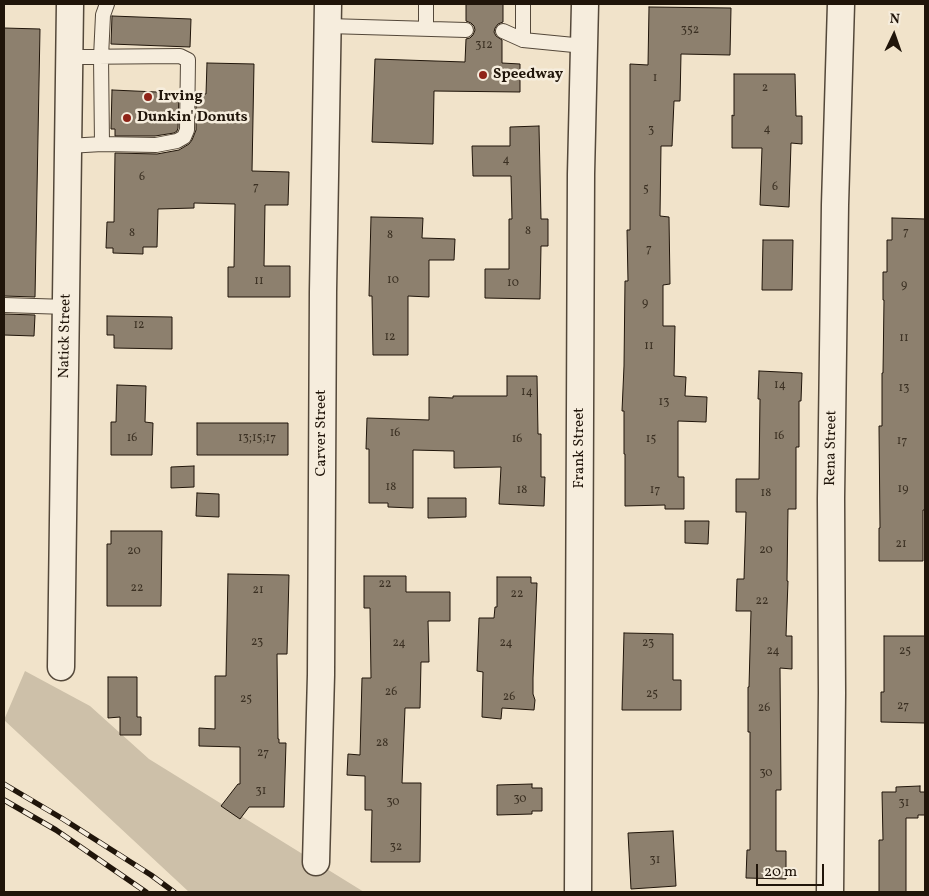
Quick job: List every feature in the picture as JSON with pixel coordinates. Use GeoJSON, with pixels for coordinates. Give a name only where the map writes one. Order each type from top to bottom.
{"type":"FeatureCollection","features":[{"type":"Feature","properties":{"kind":"street","name":"Natick Street"},"geometry":{"type":"LineString","coordinates":[[61,668],[70,4]]}},
{"type":"Feature","properties":{"kind":"street","name":"Frank Street"},"geometry":{"type":"LineString","coordinates":[[578,892],[581,174],[585,4]]}},
{"type":"Feature","properties":{"kind":"street","name":"Rena Street"},"geometry":{"type":"LineString","coordinates":[[830,892],[834,215],[841,4]]}},
{"type":"Feature","properties":{"kind":"street","name":"Carver Street"},"geometry":{"type":"LineString","coordinates":[[316,862],[321,675],[323,301],[328,15]]}},
{"type":"Feature","properties":{"kind":"lane"},"geometry":{"type":"LineString","coordinates":[[102,144],[101,56],[103,15],[107,4]]}},
{"type":"Feature","properties":{"kind":"lane"},"geometry":{"type":"LineString","coordinates":[[426,4],[426,29]]}},
{"type":"Feature","properties":{"kind":"lane"},"geometry":{"type":"LineString","coordinates":[[523,40],[524,4]]}},
{"type":"Feature","properties":{"kind":"lane"},"geometry":{"type":"LineString","coordinates":[[328,15],[426,29],[466,30]]}},
{"type":"Feature","properties":{"kind":"lane"},"geometry":{"type":"LineString","coordinates":[[503,31],[523,40],[584,46]]}},
{"type":"Feature","properties":{"kind":"lane"},"geometry":{"type":"LineString","coordinates":[[68,146],[156,144],[177,142],[184,137],[187,130],[188,60],[180,56],[69,57]]}},
{"type":"Feature","properties":{"kind":"lane"},"geometry":{"type":"LineString","coordinates":[[4,305],[66,307]]}},
{"type":"Feature","properties":{"kind":"shaded area"},"geometry":{"type":"Polygon","coordinates":[[[25,671],[90,706],[149,759],[364,892],[189,892],[4,720],[25,671]]]}},
{"type":"Feature","properties":{"kind":"building"},"geometry":{"type":"Polygon","coordinates":[[[466,4],[503,4],[503,22],[498,24],[494,32],[502,40],[502,63],[520,64],[520,92],[434,91],[433,144],[372,142],[375,59],[465,62],[466,39],[473,35],[475,30],[471,23],[466,21],[466,4]]]}},
{"type":"Feature","properties":{"kind":"building"},"geometry":{"type":"Polygon","coordinates":[[[649,7],[731,8],[730,55],[681,54],[680,101],[674,101],[672,146],[661,146],[660,216],[669,217],[670,284],[663,285],[663,326],[675,326],[674,376],[686,377],[685,396],[707,397],[706,422],[678,421],[678,477],[684,477],[684,509],[665,509],[665,505],[625,506],[624,411],[622,411],[625,281],[628,281],[627,230],[630,230],[630,64],[648,65],[649,7]]]}},
{"type":"Feature","properties":{"kind":"building"},"geometry":{"type":"Polygon","coordinates":[[[112,16],[191,19],[190,47],[111,44],[112,16]]]}},
{"type":"Feature","properties":{"kind":"building"},"geometry":{"type":"Polygon","coordinates":[[[4,28],[40,29],[35,297],[4,296],[4,28]]]}},
{"type":"Feature","properties":{"kind":"building"},"geometry":{"type":"Polygon","coordinates":[[[207,63],[254,64],[252,171],[289,172],[288,205],[265,205],[264,266],[290,266],[290,297],[228,297],[228,267],[234,267],[235,204],[194,203],[194,208],[158,209],[157,247],[143,247],[143,254],[113,253],[113,248],[106,248],[107,222],[114,222],[115,153],[157,154],[179,150],[189,144],[196,130],[196,94],[206,94],[207,63]]]}},
{"type":"Feature","properties":{"kind":"building"},"geometry":{"type":"Polygon","coordinates":[[[734,74],[795,74],[796,116],[802,116],[802,144],[791,143],[789,207],[760,205],[762,148],[732,148],[734,74]]]}},
{"type":"Feature","properties":{"kind":"building"},"geometry":{"type":"Polygon","coordinates":[[[112,90],[179,93],[177,131],[155,136],[115,136],[115,129],[111,129],[112,90]]]}},
{"type":"Feature","properties":{"kind":"building"},"geometry":{"type":"Polygon","coordinates":[[[539,126],[541,219],[548,219],[548,246],[541,246],[540,299],[485,298],[485,269],[509,269],[509,219],[512,219],[511,176],[473,176],[472,146],[510,146],[510,127],[539,126]]]}},
{"type":"Feature","properties":{"kind":"building"},"geometry":{"type":"Polygon","coordinates":[[[371,217],[423,218],[422,238],[455,239],[454,260],[429,260],[429,297],[408,296],[408,355],[373,355],[372,296],[369,296],[371,217]]]}},
{"type":"Feature","properties":{"kind":"building"},"geometry":{"type":"Polygon","coordinates":[[[892,218],[925,219],[925,510],[923,510],[923,561],[879,561],[879,426],[882,426],[883,272],[887,272],[887,240],[892,240],[892,218]]]}},
{"type":"Feature","properties":{"kind":"building"},"geometry":{"type":"Polygon","coordinates":[[[763,240],[793,240],[792,290],[762,290],[763,240]]]}},
{"type":"Feature","properties":{"kind":"building"},"geometry":{"type":"Polygon","coordinates":[[[4,314],[35,315],[34,336],[4,335],[4,314]]]}},
{"type":"Feature","properties":{"kind":"building"},"geometry":{"type":"Polygon","coordinates":[[[107,316],[172,317],[172,349],[114,348],[114,335],[107,335],[107,316]]]}},
{"type":"Feature","properties":{"kind":"building"},"geometry":{"type":"Polygon","coordinates":[[[759,371],[802,373],[801,401],[799,401],[799,447],[796,447],[796,509],[788,509],[786,636],[792,636],[792,669],[780,668],[781,790],[776,790],[776,851],[786,851],[786,879],[746,878],[747,850],[750,850],[748,687],[751,611],[736,611],[737,579],[744,579],[746,512],[736,512],[736,479],[759,479],[759,371]]]}},
{"type":"Feature","properties":{"kind":"building"},"geometry":{"type":"Polygon","coordinates":[[[507,376],[537,376],[538,434],[541,434],[541,477],[545,477],[544,506],[499,504],[501,467],[454,468],[454,451],[413,450],[413,508],[388,507],[388,503],[369,503],[369,449],[366,449],[367,418],[429,420],[429,397],[507,396],[507,376]]]}},
{"type":"Feature","properties":{"kind":"building"},"geometry":{"type":"Polygon","coordinates":[[[117,385],[146,386],[145,422],[153,423],[152,455],[111,455],[111,422],[116,422],[117,385]]]}},
{"type":"Feature","properties":{"kind":"building"},"geometry":{"type":"Polygon","coordinates":[[[197,423],[288,423],[288,455],[197,455],[197,423]]]}},
{"type":"Feature","properties":{"kind":"building"},"geometry":{"type":"Polygon","coordinates":[[[194,466],[194,487],[171,488],[171,467],[194,466]]]}},
{"type":"Feature","properties":{"kind":"building"},"geometry":{"type":"Polygon","coordinates":[[[197,493],[219,494],[219,517],[196,516],[197,493]]]}},
{"type":"Feature","properties":{"kind":"building"},"geometry":{"type":"Polygon","coordinates":[[[428,498],[466,498],[466,517],[428,518],[428,498]]]}},
{"type":"Feature","properties":{"kind":"building"},"geometry":{"type":"Polygon","coordinates":[[[685,521],[709,521],[708,544],[685,543],[685,521]]]}},
{"type":"Feature","properties":{"kind":"building"},"geometry":{"type":"Polygon","coordinates":[[[111,531],[162,531],[161,606],[107,606],[107,544],[111,544],[111,531]]]}},
{"type":"Feature","properties":{"kind":"building"},"geometry":{"type":"Polygon","coordinates":[[[228,574],[289,575],[287,654],[277,654],[278,739],[279,743],[286,743],[284,807],[249,807],[240,819],[221,806],[238,784],[240,784],[240,747],[199,746],[199,728],[215,729],[215,676],[226,676],[228,574]]]}},
{"type":"Feature","properties":{"kind":"building"},"geometry":{"type":"Polygon","coordinates":[[[364,576],[406,576],[406,592],[450,592],[450,621],[428,621],[429,662],[421,662],[420,708],[405,708],[402,783],[421,783],[420,862],[371,862],[372,810],[365,810],[365,776],[347,775],[348,754],[360,755],[362,678],[371,678],[370,608],[364,608],[364,576]]]}},
{"type":"Feature","properties":{"kind":"building"},"geometry":{"type":"Polygon","coordinates":[[[497,577],[531,577],[531,583],[537,583],[533,678],[534,710],[502,708],[501,719],[482,717],[483,672],[477,671],[479,618],[494,618],[495,607],[497,607],[497,577]]]}},
{"type":"Feature","properties":{"kind":"building"},"geometry":{"type":"Polygon","coordinates":[[[624,633],[673,634],[673,680],[681,680],[681,710],[622,710],[624,633]]]}},
{"type":"Feature","properties":{"kind":"building"},"geometry":{"type":"Polygon","coordinates":[[[884,636],[925,636],[925,723],[881,722],[881,692],[884,692],[884,636]]]}},
{"type":"Feature","properties":{"kind":"building"},"geometry":{"type":"Polygon","coordinates":[[[108,677],[137,677],[137,717],[141,717],[141,735],[120,735],[120,717],[108,718],[108,677]]]}},
{"type":"Feature","properties":{"kind":"building"},"geometry":{"type":"Polygon","coordinates":[[[532,784],[532,788],[542,788],[542,811],[532,811],[532,814],[497,815],[497,785],[532,784]]]}},
{"type":"Feature","properties":{"kind":"building"},"geometry":{"type":"Polygon","coordinates":[[[920,786],[920,792],[925,792],[925,815],[918,815],[918,818],[906,818],[906,892],[879,892],[879,840],[883,840],[882,792],[896,792],[896,787],[920,786]]]}},
{"type":"Feature","properties":{"kind":"building"},"geometry":{"type":"Polygon","coordinates":[[[673,831],[676,886],[631,889],[628,833],[673,831]]]}},
{"type":"Feature","properties":{"kind":"railway"},"geometry":{"type":"LineString","coordinates":[[4,784],[63,819],[151,875],[174,892]]}},
{"type":"Feature","properties":{"kind":"railway"},"geometry":{"type":"LineString","coordinates":[[4,800],[56,830],[146,892]]}},
{"type":"Feature","properties":{"kind":"place","name":"Speedway"},"geometry":{"type":"Point","coordinates":[483,75]}},
{"type":"Feature","properties":{"kind":"place","name":"Irving"},"geometry":{"type":"Point","coordinates":[148,97]}},
{"type":"Feature","properties":{"kind":"place","name":"Dunkin' Donuts"},"geometry":{"type":"Point","coordinates":[127,118]}}]}
